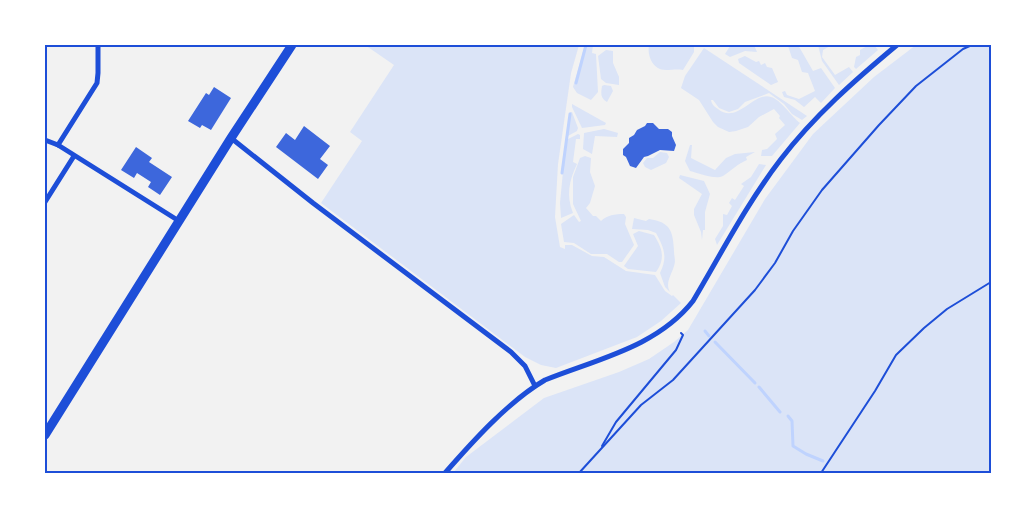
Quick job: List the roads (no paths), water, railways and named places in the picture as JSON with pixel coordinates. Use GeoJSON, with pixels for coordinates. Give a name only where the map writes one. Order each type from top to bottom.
{"type":"FeatureCollection","features":[{"type":"Feature","properties":{"kind":"main road"},"geometry":{"type":"LineString","coordinates":[[45,435],[231,138],[292,45]]}},
{"type":"Feature","properties":{"kind":"street"},"geometry":{"type":"LineString","coordinates":[[58,145],[97,83],[98,45]]}},
{"type":"Feature","properties":{"kind":"street"},"geometry":{"type":"LineString","coordinates":[[445,473],[481,434],[535,386],[556,375],[627,352],[658,333],[685,312],[760,188],[780,160],[823,111],[897,45]]}},
{"type":"Feature","properties":{"kind":"street"},"geometry":{"type":"LineString","coordinates":[[231,138],[317,206],[511,352],[525,366],[535,386]]}},
{"type":"Feature","properties":{"kind":"street"},"geometry":{"type":"LineString","coordinates":[[45,140],[58,145],[179,221]]}},
{"type":"Feature","properties":{"kind":"street"},"geometry":{"type":"LineString","coordinates":[[45,202],[74,156]]}},
{"type":"Feature","properties":{"kind":"waterway"},"geometry":{"type":"LineString","coordinates":[[576,83],[586,45]]}},
{"type":"Feature","properties":{"kind":"waterway"},"geometry":{"type":"LineString","coordinates":[[562,173],[570,114]]}},
{"type":"Feature","properties":{"kind":"waterway"},"geometry":{"type":"LineString","coordinates":[[705,331],[709,336]]}},
{"type":"Feature","properties":{"kind":"waterway"},"geometry":{"type":"LineString","coordinates":[[715,342],[755,383]]}},
{"type":"Feature","properties":{"kind":"waterway"},"geometry":{"type":"LineString","coordinates":[[759,387],[780,412]]}},
{"type":"Feature","properties":{"kind":"waterway"},"geometry":{"type":"LineString","coordinates":[[788,416],[792,421],[793,446],[823,461]]}}]}
